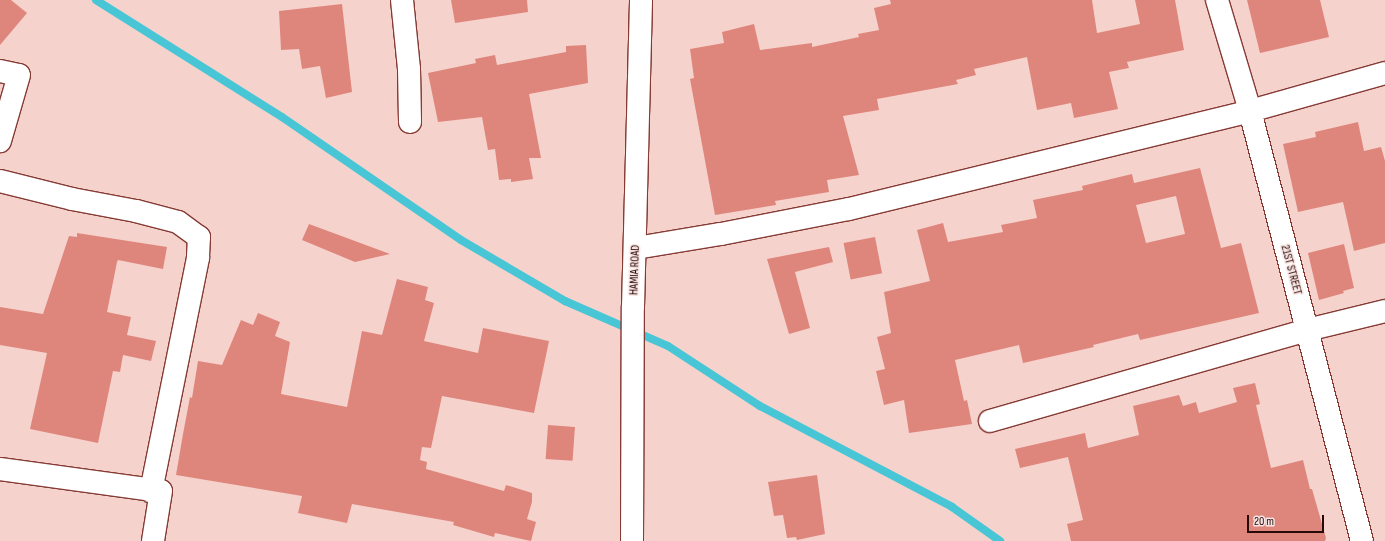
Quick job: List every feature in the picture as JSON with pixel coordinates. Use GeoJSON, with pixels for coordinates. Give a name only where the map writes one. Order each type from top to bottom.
{"type":"FeatureCollection","features":[{"type":"Feature","properties":{"kind":"street"},"geometry":{"type":"LineString","coordinates":[[402,0],[409,70],[410,122]]}},
{"type":"Feature","properties":{"kind":"street","name":"HAMIA ROAD"},"geometry":{"type":"LineString","coordinates":[[632,541],[633,307],[636,248],[641,0]]}},
{"type":"Feature","properties":{"kind":"street","name":"21ST STREET"},"geometry":{"type":"LineString","coordinates":[[1217,0],[1250,111],[1362,541]]}},
{"type":"Feature","properties":{"kind":"street"},"geometry":{"type":"LineString","coordinates":[[0,71],[19,75],[0,141]]}},
{"type":"Feature","properties":{"kind":"street"},"geometry":{"type":"LineString","coordinates":[[636,248],[721,234],[849,209],[1250,111],[1385,73]]}},
{"type":"Feature","properties":{"kind":"street"},"geometry":{"type":"LineString","coordinates":[[0,181],[72,199],[136,211],[178,222],[199,237],[198,258],[152,491]]}},
{"type":"Feature","properties":{"kind":"street"},"geometry":{"type":"LineString","coordinates":[[990,421],[1307,330],[1385,311]]}},
{"type":"Feature","properties":{"kind":"street"},"geometry":{"type":"LineString","coordinates":[[0,469],[152,491],[161,491],[153,541]]}},
{"type":"Feature","properties":{"kind":"building"},"geometry":{"type":"Polygon","coordinates":[[[0,0],[11,0],[27,13],[0,45],[0,0]]]}},
{"type":"Feature","properties":{"kind":"building"},"geometry":{"type":"Polygon","coordinates":[[[451,0],[527,0],[528,12],[455,23],[451,0]]]}},
{"type":"Feature","properties":{"kind":"building"},"geometry":{"type":"Polygon","coordinates":[[[890,0],[1092,0],[1097,33],[1140,24],[1135,0],[1175,0],[1184,50],[1127,62],[1129,68],[1109,72],[1118,109],[1074,118],[1071,103],[1037,110],[1027,57],[974,69],[976,75],[956,80],[958,84],[877,99],[879,110],[843,116],[859,175],[827,180],[829,192],[775,201],[776,205],[715,215],[690,79],[694,78],[690,49],[724,43],[722,32],[754,24],[760,50],[812,43],[812,47],[859,37],[858,34],[879,30],[874,8],[891,4],[890,0]]]}},
{"type":"Feature","properties":{"kind":"building"},"geometry":{"type":"Polygon","coordinates":[[[1247,0],[1320,0],[1329,37],[1260,53],[1247,0]]]}},
{"type":"Feature","properties":{"kind":"building"},"geometry":{"type":"Polygon","coordinates":[[[342,4],[352,92],[326,98],[320,66],[302,69],[299,49],[281,50],[279,11],[342,4]]]}},
{"type":"Feature","properties":{"kind":"building"},"geometry":{"type":"Polygon","coordinates":[[[586,45],[588,83],[529,94],[541,158],[529,158],[533,179],[511,182],[511,179],[499,180],[495,149],[488,150],[482,117],[438,122],[428,73],[476,63],[475,59],[495,55],[497,65],[566,52],[566,46],[586,45]]]}},
{"type":"Feature","properties":{"kind":"building"},"geometry":{"type":"Polygon","coordinates":[[[1358,122],[1364,151],[1381,147],[1385,161],[1385,243],[1354,251],[1343,202],[1298,212],[1283,144],[1316,137],[1315,132],[1358,122]]]}},
{"type":"Feature","properties":{"kind":"building"},"geometry":{"type":"Polygon","coordinates":[[[1200,168],[1221,248],[1241,243],[1259,313],[1140,340],[1138,334],[1093,345],[1094,347],[1023,363],[1019,345],[955,360],[964,401],[967,400],[972,424],[909,433],[904,400],[884,405],[876,371],[885,369],[877,337],[891,333],[884,292],[930,281],[917,230],[943,223],[948,242],[1003,232],[1001,225],[1037,218],[1033,200],[1083,190],[1082,186],[1132,174],[1134,183],[1200,168]],[[1176,196],[1136,205],[1146,243],[1185,234],[1176,196]]]}},
{"type":"Feature","properties":{"kind":"building"},"geometry":{"type":"Polygon","coordinates":[[[309,224],[390,254],[355,262],[302,240],[309,224]]]}},
{"type":"Feature","properties":{"kind":"building"},"geometry":{"type":"Polygon","coordinates":[[[77,233],[167,247],[163,269],[118,260],[117,262],[107,312],[131,317],[127,335],[156,341],[151,361],[123,355],[120,372],[113,371],[98,443],[30,429],[47,353],[0,345],[0,307],[43,314],[69,236],[77,237],[77,233]]]}},
{"type":"Feature","properties":{"kind":"building"},"geometry":{"type":"Polygon","coordinates":[[[875,237],[882,273],[851,279],[844,243],[875,237]]]}},
{"type":"Feature","properties":{"kind":"building"},"geometry":{"type":"Polygon","coordinates":[[[1344,244],[1354,288],[1343,291],[1344,293],[1319,300],[1308,253],[1344,244]]]}},
{"type":"Feature","properties":{"kind":"building"},"geometry":{"type":"Polygon","coordinates":[[[829,247],[833,262],[795,272],[810,328],[789,334],[767,259],[829,247]]]}},
{"type":"Feature","properties":{"kind":"building"},"geometry":{"type":"Polygon","coordinates":[[[397,279],[428,287],[425,300],[434,303],[424,341],[478,353],[483,328],[549,341],[534,413],[442,396],[431,448],[422,447],[420,460],[427,462],[426,469],[504,491],[506,485],[532,493],[532,502],[527,519],[536,522],[531,541],[495,533],[494,537],[453,525],[454,522],[352,504],[347,523],[298,513],[302,496],[176,475],[198,361],[222,365],[241,320],[253,325],[258,313],[280,322],[275,336],[290,342],[281,394],[347,407],[362,331],[382,335],[397,279]]]}},
{"type":"Feature","properties":{"kind":"building"},"geometry":{"type":"Polygon","coordinates":[[[1255,383],[1260,404],[1256,405],[1271,468],[1303,460],[1310,489],[1312,489],[1326,538],[1325,541],[1071,541],[1067,524],[1083,520],[1068,457],[1020,468],[1015,449],[1085,433],[1088,448],[1139,435],[1133,406],[1179,395],[1183,406],[1196,402],[1199,413],[1237,402],[1233,388],[1255,383]]]}},
{"type":"Feature","properties":{"kind":"building"},"geometry":{"type":"Polygon","coordinates":[[[548,425],[575,427],[573,461],[546,459],[548,425]]]}},
{"type":"Feature","properties":{"kind":"building"},"geometry":{"type":"Polygon","coordinates":[[[817,475],[825,534],[797,540],[796,537],[787,538],[783,515],[774,516],[768,482],[817,475]]]}},
{"type":"Feature","properties":{"kind":"waterway"},"geometry":{"type":"LineString","coordinates":[[96,0],[282,117],[461,240],[565,301],[668,346],[760,406],[952,507],[1000,541]]}}]}
